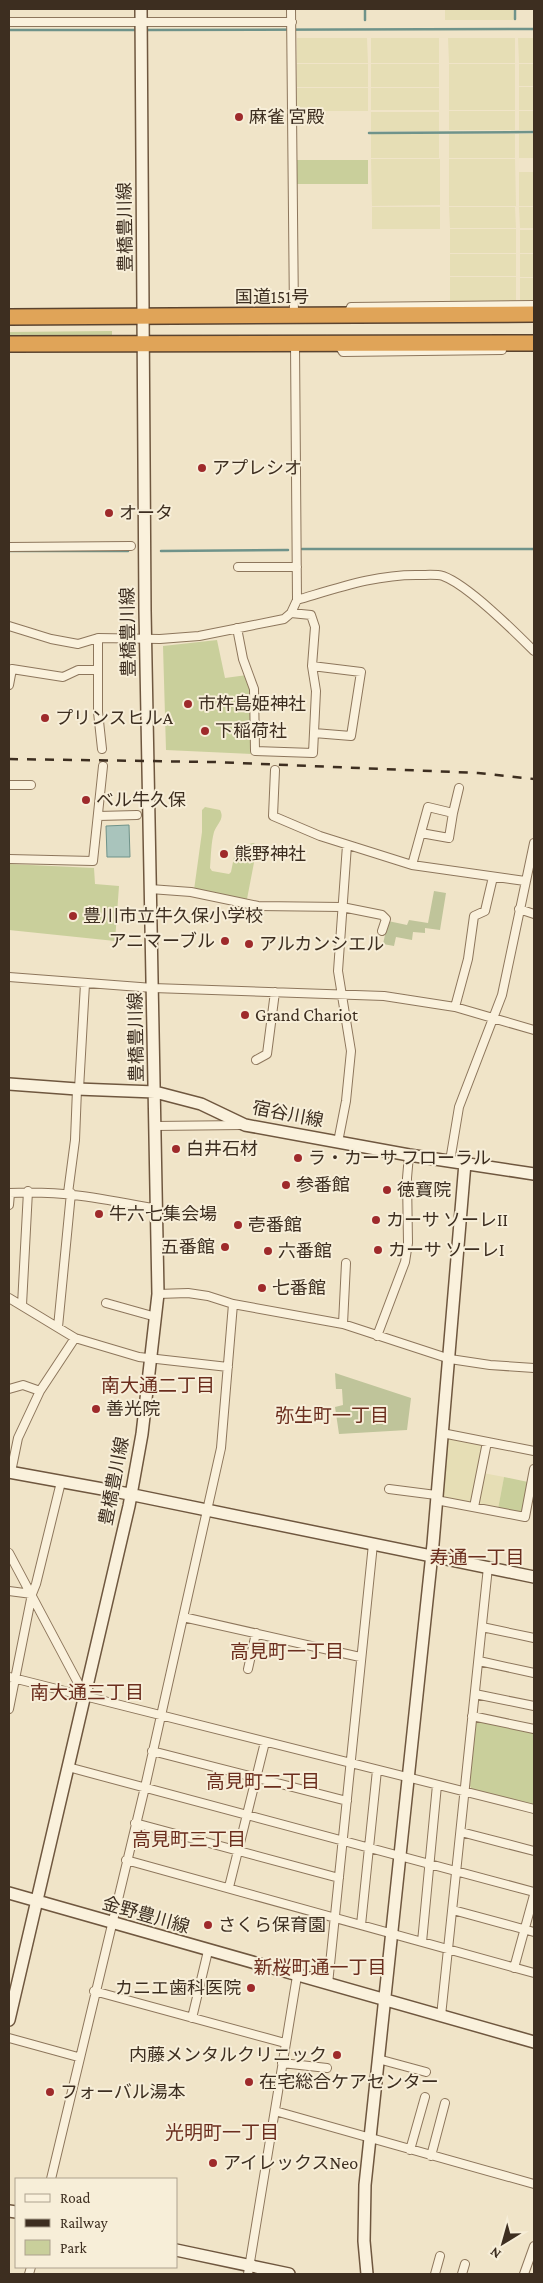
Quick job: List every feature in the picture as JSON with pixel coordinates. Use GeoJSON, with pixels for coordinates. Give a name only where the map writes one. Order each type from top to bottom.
{"type":"FeatureCollection","features":[{"type":"Feature","properties":{"kind":"highway","name":"国道151号"},"geometry":{"type":"LineString","coordinates":[[9,317],[534,314]]}},
{"type":"Feature","properties":{"kind":"highway"},"geometry":{"type":"LineString","coordinates":[[9,344],[534,343]]}},
{"type":"Feature","properties":{"kind":"main road","name":"豊橋豊川線"},"geometry":{"type":"LineString","coordinates":[[9,2020],[131,1494],[152,1359],[158,1294],[146,639],[141,23]]}},
{"type":"Feature","properties":{"kind":"main road","name":"宿谷川線"},"geometry":{"type":"LineString","coordinates":[[9,1084],[155,1092],[201,1104],[245,1125],[409,1155],[534,1174]]}},
{"type":"Feature","properties":{"kind":"main road"},"geometry":{"type":"LineString","coordinates":[[368,2274],[364,2241],[364,2213],[369,2139],[393,1934],[432,1555],[465,1164]]}},
{"type":"Feature","properties":{"kind":"main road"},"geometry":{"type":"LineString","coordinates":[[10,1472],[131,1494],[534,1577]]}},
{"type":"Feature","properties":{"kind":"main road","name":"金野豊川線"},"geometry":{"type":"LineString","coordinates":[[9,1893],[384,2001],[534,2042]]}},
{"type":"Feature","properties":{"kind":"main road"},"geometry":{"type":"LineString","coordinates":[[178,2251],[248,2270],[289,2274]]}},
{"type":"Feature","properties":{"kind":"street"},"geometry":{"type":"LineString","coordinates":[[292,9],[294,316]]}},
{"type":"Feature","properties":{"kind":"street"},"geometry":{"type":"LineString","coordinates":[[9,22],[292,27]]}},
{"type":"Feature","properties":{"kind":"street"},"geometry":{"type":"LineString","coordinates":[[347,316],[350,307],[534,305]]}},
{"type":"Feature","properties":{"kind":"street"},"geometry":{"type":"LineString","coordinates":[[9,626],[51,639],[78,644],[98,638],[146,639],[199,636],[284,619],[291,613],[297,600],[294,344]]}},
{"type":"Feature","properties":{"kind":"street"},"geometry":{"type":"LineString","coordinates":[[338,344],[343,352],[534,350]]}},
{"type":"Feature","properties":{"kind":"street"},"geometry":{"type":"LineString","coordinates":[[9,547],[131,546]]}},
{"type":"Feature","properties":{"kind":"street"},"geometry":{"type":"LineString","coordinates":[[238,567],[297,567]]}},
{"type":"Feature","properties":{"kind":"street"},"geometry":{"type":"LineString","coordinates":[[297,600],[372,578],[412,574],[443,576],[492,612],[534,651]]}},
{"type":"Feature","properties":{"kind":"street"},"geometry":{"type":"LineString","coordinates":[[237,628],[243,659],[254,689],[255,752],[313,753],[316,691],[312,666],[315,627],[311,615],[291,613]]}},
{"type":"Feature","properties":{"kind":"street"},"geometry":{"type":"LineString","coordinates":[[98,638],[98,712],[102,749]]}},
{"type":"Feature","properties":{"kind":"street"},"geometry":{"type":"LineString","coordinates":[[312,666],[361,672],[351,736],[314,733]]}},
{"type":"Feature","properties":{"kind":"street"},"geometry":{"type":"LineString","coordinates":[[9,685],[12,669],[63,678],[78,670],[98,670]]}},
{"type":"Feature","properties":{"kind":"street"},"geometry":{"type":"LineString","coordinates":[[9,859],[93,861],[104,766]]}},
{"type":"Feature","properties":{"kind":"street"},"geometry":{"type":"LineString","coordinates":[[275,770],[273,816],[296,827],[412,865],[526,882]]}},
{"type":"Feature","properties":{"kind":"street"},"geometry":{"type":"LineString","coordinates":[[9,785],[31,785]]}},
{"type":"Feature","properties":{"kind":"street"},"geometry":{"type":"LineString","coordinates":[[421,833],[449,838],[459,788]]}},
{"type":"Feature","properties":{"kind":"street"},"geometry":{"type":"LineString","coordinates":[[412,865],[428,807],[453,813]]}},
{"type":"Feature","properties":{"kind":"street"},"geometry":{"type":"LineString","coordinates":[[98,816],[137,815]]}},
{"type":"Feature","properties":{"kind":"street"},"geometry":{"type":"LineString","coordinates":[[450,1161],[459,1107],[494,1019],[510,965],[519,909],[534,843]]}},
{"type":"Feature","properties":{"kind":"street"},"geometry":{"type":"LineString","coordinates":[[338,1142],[346,1101],[351,1051],[338,971],[347,845]]}},
{"type":"Feature","properties":{"kind":"street"},"geometry":{"type":"LineString","coordinates":[[455,1007],[468,959],[474,916],[486,911],[493,877]]}},
{"type":"Feature","properties":{"kind":"street"},"geometry":{"type":"LineString","coordinates":[[150,889],[191,892],[258,906],[342,907],[382,915],[386,919],[382,931]]}},
{"type":"Feature","properties":{"kind":"street"},"geometry":{"type":"LineString","coordinates":[[519,909],[534,914]]}},
{"type":"Feature","properties":{"kind":"street"},"geometry":{"type":"LineString","coordinates":[[9,977],[153,988],[384,996],[455,1007],[534,1030]]}},
{"type":"Feature","properties":{"kind":"street"},"geometry":{"type":"LineString","coordinates":[[58,1327],[75,1140],[85,984]]}},
{"type":"Feature","properties":{"kind":"street"},"geometry":{"type":"LineString","coordinates":[[256,1060],[266,1054],[275,992]]}},
{"type":"Feature","properties":{"kind":"street"},"geometry":{"type":"LineString","coordinates":[[155,1126],[245,1125]]}},
{"type":"Feature","properties":{"kind":"street"},"geometry":{"type":"LineString","coordinates":[[378,1336],[405,1262],[408,1242],[407,1178],[409,1155]]}},
{"type":"Feature","properties":{"kind":"street"},"geometry":{"type":"LineString","coordinates":[[22,1305],[28,1191]]}},
{"type":"Feature","properties":{"kind":"street"},"geometry":{"type":"LineString","coordinates":[[9,1204],[9,1193],[28,1191],[69,1193],[157,1209]]}},
{"type":"Feature","properties":{"kind":"street"},"geometry":{"type":"LineString","coordinates":[[342,1324],[346,1263]]}},
{"type":"Feature","properties":{"kind":"street"},"geometry":{"type":"LineString","coordinates":[[158,1294],[188,1293],[208,1296],[233,1304],[342,1324],[450,1359],[534,1368]]}},
{"type":"Feature","properties":{"kind":"street"},"geometry":{"type":"LineString","coordinates":[[9,1298],[75,1338],[152,1359],[228,1367]]}},
{"type":"Feature","properties":{"kind":"street"},"geometry":{"type":"LineString","coordinates":[[106,1303],[156,1317]]}},
{"type":"Feature","properties":{"kind":"street"},"geometry":{"type":"LineString","coordinates":[[51,2178],[78,2057],[145,1787],[222,1448],[233,1304]]}},
{"type":"Feature","properties":{"kind":"street"},"geometry":{"type":"LineString","coordinates":[[10,1472],[18,1438],[40,1391],[75,1338]]}},
{"type":"Feature","properties":{"kind":"street"},"geometry":{"type":"LineString","coordinates":[[9,1389],[23,1385],[40,1391]]}},
{"type":"Feature","properties":{"kind":"street"},"geometry":{"type":"LineString","coordinates":[[442,1433],[534,1451]]}},
{"type":"Feature","properties":{"kind":"street"},"geometry":{"type":"LineString","coordinates":[[474,1507],[486,1442]]}},
{"type":"Feature","properties":{"kind":"street"},"geometry":{"type":"LineString","coordinates":[[389,1489],[525,1517],[534,1469]]}},
{"type":"Feature","properties":{"kind":"street"},"geometry":{"type":"LineString","coordinates":[[9,1709],[12,1677],[61,1482]]}},
{"type":"Feature","properties":{"kind":"street"},"geometry":{"type":"LineString","coordinates":[[328,1984],[373,1544]]}},
{"type":"Feature","properties":{"kind":"street"},"geometry":{"type":"LineString","coordinates":[[9,1553],[85,1696]]}},
{"type":"Feature","properties":{"kind":"street"},"geometry":{"type":"LineString","coordinates":[[442,2016],[488,1567]]}},
{"type":"Feature","properties":{"kind":"street"},"geometry":{"type":"LineString","coordinates":[[9,1590],[32,1594]]}},
{"type":"Feature","properties":{"kind":"street"},"geometry":{"type":"LineString","coordinates":[[183,1617],[360,1657]]}},
{"type":"Feature","properties":{"kind":"street"},"geometry":{"type":"LineString","coordinates":[[482,1627],[534,1638]]}},
{"type":"Feature","properties":{"kind":"street"},"geometry":{"type":"LineString","coordinates":[[248,1669],[256,1633]]}},
{"type":"Feature","properties":{"kind":"street"},"geometry":{"type":"LineString","coordinates":[[478,1661],[534,1673]]}},
{"type":"Feature","properties":{"kind":"street"},"geometry":{"type":"LineString","coordinates":[[12,1677],[534,1810]]}},
{"type":"Feature","properties":{"kind":"street"},"geometry":{"type":"LineString","coordinates":[[475,1694],[534,1706]]}},
{"type":"Feature","properties":{"kind":"street"},"geometry":{"type":"LineString","coordinates":[[472,1716],[534,1729]]}},
{"type":"Feature","properties":{"kind":"street"},"geometry":{"type":"LineString","coordinates":[[228,1887],[264,1742]]}},
{"type":"Feature","properties":{"kind":"street"},"geometry":{"type":"LineString","coordinates":[[152,1751],[346,1801]]}},
{"type":"Feature","properties":{"kind":"street"},"geometry":{"type":"LineString","coordinates":[[68,1767],[457,1871],[534,1894],[514,1968]]}},
{"type":"Feature","properties":{"kind":"street"},"geometry":{"type":"LineString","coordinates":[[361,1925],[377,1770]]}},
{"type":"Feature","properties":{"kind":"street"},"geometry":{"type":"LineString","coordinates":[[422,1942],[437,1785]]}},
{"type":"Feature","properties":{"kind":"street"},"geometry":{"type":"LineString","coordinates":[[135,1824],[339,1878]]}},
{"type":"Feature","properties":{"kind":"street"},"geometry":{"type":"LineString","coordinates":[[461,1832],[534,1851]]}},
{"type":"Feature","properties":{"kind":"street"},"geometry":{"type":"LineString","coordinates":[[126,1860],[534,1973]]}},
{"type":"Feature","properties":{"kind":"street"},"geometry":{"type":"LineString","coordinates":[[454,1910],[534,1932]]}},
{"type":"Feature","properties":{"kind":"street"},"geometry":{"type":"LineString","coordinates":[[192,2018],[208,1951]]}},
{"type":"Feature","properties":{"kind":"street"},"geometry":{"type":"LineString","coordinates":[[248,2270],[297,1976]]}},
{"type":"Feature","properties":{"kind":"street"},"geometry":{"type":"LineString","coordinates":[[94,1991],[285,2043]]}},
{"type":"Feature","properties":{"kind":"street"},"geometry":{"type":"LineString","coordinates":[[9,2038],[78,2057]]}},
{"type":"Feature","properties":{"kind":"street"},"geometry":{"type":"LineString","coordinates":[[378,2059],[426,2072]]}},
{"type":"Feature","properties":{"kind":"street"},"geometry":{"type":"LineString","coordinates":[[282,2063],[327,2068]]}},
{"type":"Feature","properties":{"kind":"street"},"geometry":{"type":"LineString","coordinates":[[410,2150],[425,2097]]}},
{"type":"Feature","properties":{"kind":"street"},"geometry":{"type":"LineString","coordinates":[[431,2156],[445,2103]]}},
{"type":"Feature","properties":{"kind":"street"},"geometry":{"type":"LineString","coordinates":[[275,2111],[534,2184]]}},
{"type":"Feature","properties":{"kind":"street"},"geometry":{"type":"LineString","coordinates":[[524,2274],[534,2246]]}},
{"type":"Feature","properties":{"kind":"street"},"geometry":{"type":"LineString","coordinates":[[435,2274],[440,2256]]}},
{"type":"Feature","properties":{"kind":"street"},"geometry":{"type":"LineString","coordinates":[[462,2274],[465,2264]]}},
{"type":"Feature","properties":{"kind":"shaded area"},"geometry":{"type":"Polygon","coordinates":[[[445,9],[513,9],[514,20],[445,20],[445,9]]]}},
{"type":"Feature","properties":{"kind":"shaded area"},"geometry":{"type":"Polygon","coordinates":[[[297,38],[367,38],[368,63],[297,63],[297,38]]]}},
{"type":"Feature","properties":{"kind":"shaded area"},"geometry":{"type":"Polygon","coordinates":[[[371,38],[439,38],[439,63],[371,63],[371,38]]]}},
{"type":"Feature","properties":{"kind":"shaded area"},"geometry":{"type":"Polygon","coordinates":[[[448,38],[515,38],[515,63],[449,63],[448,38]]]}},
{"type":"Feature","properties":{"kind":"shaded area"},"geometry":{"type":"Polygon","coordinates":[[[518,38],[534,38],[534,63],[519,63],[518,38]]]}},
{"type":"Feature","properties":{"kind":"shaded area"},"geometry":{"type":"Polygon","coordinates":[[[297,64],[368,64],[368,87],[297,87],[297,64]]]}},
{"type":"Feature","properties":{"kind":"shaded area"},"geometry":{"type":"Polygon","coordinates":[[[371,64],[439,64],[439,87],[371,87],[371,64]]]}},
{"type":"Feature","properties":{"kind":"shaded area"},"geometry":{"type":"Polygon","coordinates":[[[449,64],[515,64],[515,110],[449,110],[449,64]]]}},
{"type":"Feature","properties":{"kind":"shaded area"},"geometry":{"type":"Polygon","coordinates":[[[519,64],[534,64],[534,86],[519,86],[519,64]]]}},
{"type":"Feature","properties":{"kind":"shaded area"},"geometry":{"type":"Polygon","coordinates":[[[519,87],[534,87],[534,110],[519,110],[519,87]]]}},
{"type":"Feature","properties":{"kind":"shaded area"},"geometry":{"type":"Polygon","coordinates":[[[297,88],[368,88],[368,111],[297,111],[297,88]]]}},
{"type":"Feature","properties":{"kind":"shaded area"},"geometry":{"type":"Polygon","coordinates":[[[371,88],[439,88],[439,110],[371,110],[371,88]]]}},
{"type":"Feature","properties":{"kind":"shaded area"},"geometry":{"type":"Polygon","coordinates":[[[449,111],[515,111],[515,130],[449,130],[449,111]]]}},
{"type":"Feature","properties":{"kind":"shaded area"},"geometry":{"type":"Polygon","coordinates":[[[519,111],[534,111],[534,130],[519,130],[519,111]]]}},
{"type":"Feature","properties":{"kind":"shaded area"},"geometry":{"type":"Polygon","coordinates":[[[371,112],[439,112],[439,131],[371,131],[371,112]]]}},
{"type":"Feature","properties":{"kind":"shaded area"},"geometry":{"type":"Polygon","coordinates":[[[371,134],[439,134],[439,158],[371,158],[371,134]]]}},
{"type":"Feature","properties":{"kind":"shaded area"},"geometry":{"type":"Polygon","coordinates":[[[449,134],[515,134],[515,158],[449,158],[449,134]]]}},
{"type":"Feature","properties":{"kind":"shaded area"},"geometry":{"type":"Polygon","coordinates":[[[519,134],[534,134],[534,158],[519,158],[519,134]]]}},
{"type":"Feature","properties":{"kind":"shaded area"},"geometry":{"type":"Polygon","coordinates":[[[371,159],[440,159],[440,205],[372,206],[371,159]]]}},
{"type":"Feature","properties":{"kind":"shaded area"},"geometry":{"type":"Polygon","coordinates":[[[449,159],[515,159],[516,206],[449,206],[449,159]]]}},
{"type":"Feature","properties":{"kind":"shaded area"},"geometry":{"type":"Polygon","coordinates":[[[519,172],[534,172],[534,206],[519,206],[519,172]]]}},
{"type":"Feature","properties":{"kind":"shaded area"},"geometry":{"type":"Polygon","coordinates":[[[372,207],[440,207],[440,229],[372,229],[372,207]]]}},
{"type":"Feature","properties":{"kind":"shaded area"},"geometry":{"type":"Polygon","coordinates":[[[449,207],[515,207],[516,228],[450,228],[449,207]]]}},
{"type":"Feature","properties":{"kind":"shaded area"},"geometry":{"type":"Polygon","coordinates":[[[519,207],[534,207],[534,228],[520,228],[519,207]]]}},
{"type":"Feature","properties":{"kind":"shaded area"},"geometry":{"type":"Polygon","coordinates":[[[450,229],[516,229],[516,253],[450,253],[450,229]]]}},
{"type":"Feature","properties":{"kind":"shaded area"},"geometry":{"type":"Polygon","coordinates":[[[520,230],[534,230],[534,253],[520,253],[520,230]]]}},
{"type":"Feature","properties":{"kind":"shaded area"},"geometry":{"type":"Polygon","coordinates":[[[450,254],[516,254],[516,276],[450,276],[450,254]]]}},
{"type":"Feature","properties":{"kind":"shaded area"},"geometry":{"type":"Polygon","coordinates":[[[520,254],[534,254],[534,277],[520,277],[520,254]]]}},
{"type":"Feature","properties":{"kind":"shaded area"},"geometry":{"type":"Polygon","coordinates":[[[450,277],[516,277],[516,302],[450,303],[450,277]]]}},
{"type":"Feature","properties":{"kind":"shaded area"},"geometry":{"type":"Polygon","coordinates":[[[520,278],[534,278],[534,302],[520,302],[520,278]]]}},
{"type":"Feature","properties":{"kind":"shaded area"},"geometry":{"type":"Polygon","coordinates":[[[447,1437],[483,1444],[472,1504],[440,1498],[447,1437]]]}},
{"type":"Feature","properties":{"kind":"shaded area"},"geometry":{"type":"Polygon","coordinates":[[[483,1473],[504,1477],[498,1509],[478,1505],[483,1473]]]}},
{"type":"Feature","properties":{"kind":"green space"},"geometry":{"type":"Polygon","coordinates":[[[297,160],[368,160],[368,184],[297,184],[297,160]]]}},
{"type":"Feature","properties":{"kind":"green space"},"geometry":{"type":"Polygon","coordinates":[[[112,331],[112,340],[9,341],[9,332],[112,331]]]}},
{"type":"Feature","properties":{"kind":"green space"},"geometry":{"type":"Polygon","coordinates":[[[217,640],[225,678],[247,675],[251,690],[252,754],[166,750],[163,646],[217,640]]]}},
{"type":"Feature","properties":{"kind":"green space"},"geometry":{"type":"Polygon","coordinates":[[[205,807],[220,810],[222,816],[212,841],[210,868],[212,871],[229,874],[234,857],[244,857],[248,844],[254,843],[257,847],[247,899],[194,890],[202,832],[202,810],[205,807]]]}},
{"type":"Feature","properties":{"kind":"green space"},"geometry":{"type":"Polygon","coordinates":[[[9,864],[94,868],[95,884],[119,886],[115,941],[9,930],[9,864]]]}},
{"type":"Feature","properties":{"kind":"green space"},"geometry":{"type":"Polygon","coordinates":[[[434,891],[446,893],[440,930],[425,928],[425,933],[413,932],[412,940],[396,937],[394,946],[383,944],[388,921],[407,925],[409,920],[428,923],[434,891]]]}},
{"type":"Feature","properties":{"kind":"green space"},"geometry":{"type":"Polygon","coordinates":[[[335,1373],[411,1398],[407,1430],[339,1434],[335,1407],[343,1405],[342,1389],[336,1389],[335,1373]]]}},
{"type":"Feature","properties":{"kind":"green space"},"geometry":{"type":"Polygon","coordinates":[[[504,1477],[528,1482],[522,1513],[498,1509],[504,1477]]]}},
{"type":"Feature","properties":{"kind":"green space"},"geometry":{"type":"Polygon","coordinates":[[[478,1721],[534,1733],[534,1806],[472,1790],[470,1786],[475,1724],[478,1721]]]}},
{"type":"Feature","properties":{"kind":"water"},"geometry":{"type":"Polygon","coordinates":[[[129,825],[130,857],[107,857],[106,826],[129,825]]]}},
{"type":"Feature","properties":{"kind":"waterway"},"geometry":{"type":"LineString","coordinates":[[365,9],[365,20]]}},
{"type":"Feature","properties":{"kind":"waterway"},"geometry":{"type":"LineString","coordinates":[[515,9],[515,19]]}},
{"type":"Feature","properties":{"kind":"waterway"},"geometry":{"type":"LineString","coordinates":[[145,30],[534,29]]}},
{"type":"Feature","properties":{"kind":"waterway"},"geometry":{"type":"LineString","coordinates":[[9,30],[137,30]]}},
{"type":"Feature","properties":{"kind":"waterway"},"geometry":{"type":"LineString","coordinates":[[369,133],[534,132]]}},
{"type":"Feature","properties":{"kind":"waterway"},"geometry":{"type":"LineString","coordinates":[[302,549],[534,549]]}},
{"type":"Feature","properties":{"kind":"waterway"},"geometry":{"type":"LineString","coordinates":[[161,551],[288,550]]}},
{"type":"Feature","properties":{"kind":"waterway"},"geometry":{"type":"LineString","coordinates":[[9,551],[128,551]]}},
{"type":"Feature","properties":{"kind":"railway"},"geometry":{"type":"LineString","coordinates":[[9,759],[213,762],[478,773],[534,779]]}},
{"type":"Feature","properties":{"kind":"place","name":"麻雀 宮殿"},"geometry":{"type":"Point","coordinates":[239,117]}},
{"type":"Feature","properties":{"kind":"place","name":"アプレシオ"},"geometry":{"type":"Point","coordinates":[202,468]}},
{"type":"Feature","properties":{"kind":"place","name":"オータ"},"geometry":{"type":"Point","coordinates":[109,513]}},
{"type":"Feature","properties":{"kind":"place","name":"市杵島姫神社"},"geometry":{"type":"Point","coordinates":[188,704]}},
{"type":"Feature","properties":{"kind":"place","name":"プリンスヒルA"},"geometry":{"type":"Point","coordinates":[45,718]}},
{"type":"Feature","properties":{"kind":"place","name":"下稲荷社"},"geometry":{"type":"Point","coordinates":[205,731]}},
{"type":"Feature","properties":{"kind":"place","name":"ベル牛久保"},"geometry":{"type":"Point","coordinates":[86,800]}},
{"type":"Feature","properties":{"kind":"place","name":"熊野神社"},"geometry":{"type":"Point","coordinates":[224,854]}},
{"type":"Feature","properties":{"kind":"place","name":"豊川市立牛久保小学校"},"geometry":{"type":"Point","coordinates":[73,916]}},
{"type":"Feature","properties":{"kind":"place","name":"アニマーブル"},"geometry":{"type":"Point","coordinates":[225,941]}},
{"type":"Feature","properties":{"kind":"place","name":"アルカンシエル"},"geometry":{"type":"Point","coordinates":[249,944]}},
{"type":"Feature","properties":{"kind":"place","name":"Grand Chariot"},"geometry":{"type":"Point","coordinates":[245,1015]}},
{"type":"Feature","properties":{"kind":"place","name":"白井石材"},"geometry":{"type":"Point","coordinates":[176,1149]}},
{"type":"Feature","properties":{"kind":"place","name":"ラ・カーサ フローラル"},"geometry":{"type":"Point","coordinates":[298,1158]}},
{"type":"Feature","properties":{"kind":"place","name":"参番館"},"geometry":{"type":"Point","coordinates":[286,1185]}},
{"type":"Feature","properties":{"kind":"place","name":"徳寶院"},"geometry":{"type":"Point","coordinates":[387,1190]}},
{"type":"Feature","properties":{"kind":"place","name":"牛六七集会場"},"geometry":{"type":"Point","coordinates":[99,1214]}},
{"type":"Feature","properties":{"kind":"place","name":"カーサ ソーレII"},"geometry":{"type":"Point","coordinates":[376,1220]}},
{"type":"Feature","properties":{"kind":"place","name":"壱番館"},"geometry":{"type":"Point","coordinates":[238,1225]}},
{"type":"Feature","properties":{"kind":"place","name":"五番館"},"geometry":{"type":"Point","coordinates":[225,1247]}},
{"type":"Feature","properties":{"kind":"place","name":"カーサ ソーレI"},"geometry":{"type":"Point","coordinates":[378,1250]}},
{"type":"Feature","properties":{"kind":"place","name":"六番館"},"geometry":{"type":"Point","coordinates":[268,1251]}},
{"type":"Feature","properties":{"kind":"place","name":"七番館"},"geometry":{"type":"Point","coordinates":[262,1288]}},
{"type":"Feature","properties":{"kind":"place","name":"善光院"},"geometry":{"type":"Point","coordinates":[96,1409]}},
{"type":"Feature","properties":{"kind":"place","name":"さくら保育園"},"geometry":{"type":"Point","coordinates":[208,1925]}},
{"type":"Feature","properties":{"kind":"place","name":"カニエ歯科医院"},"geometry":{"type":"Point","coordinates":[251,1988]}},
{"type":"Feature","properties":{"kind":"place","name":"内藤メンタルクリニック"},"geometry":{"type":"Point","coordinates":[337,2055]}},
{"type":"Feature","properties":{"kind":"place","name":"在宅総合ケアセンター"},"geometry":{"type":"Point","coordinates":[249,2082]}},
{"type":"Feature","properties":{"kind":"place","name":"フォーバル湯本"},"geometry":{"type":"Point","coordinates":[50,2092]}},
{"type":"Feature","properties":{"kind":"place","name":"アイレックスNeo"},"geometry":{"type":"Point","coordinates":[213,2163]}},
{"type":"Feature","properties":{"kind":"district","name":"南大通二丁目"},"geometry":{"type":"Point","coordinates":[158,1385]}},
{"type":"Feature","properties":{"kind":"district","name":"弥生町一丁目"},"geometry":{"type":"Point","coordinates":[332,1415]}},
{"type":"Feature","properties":{"kind":"district","name":"寿通一丁目"},"geometry":{"type":"Point","coordinates":[477,1557]}},
{"type":"Feature","properties":{"kind":"district","name":"高見町一丁目"},"geometry":{"type":"Point","coordinates":[287,1651]}},
{"type":"Feature","properties":{"kind":"district","name":"南大通三丁目"},"geometry":{"type":"Point","coordinates":[87,1692]}},
{"type":"Feature","properties":{"kind":"district","name":"高見町二丁目"},"geometry":{"type":"Point","coordinates":[263,1781]}},
{"type":"Feature","properties":{"kind":"district","name":"高見町三丁目"},"geometry":{"type":"Point","coordinates":[189,1839]}},
{"type":"Feature","properties":{"kind":"district","name":"新桜町通一丁目"},"geometry":{"type":"Point","coordinates":[320,1967]}},
{"type":"Feature","properties":{"kind":"district","name":"光明町一丁目"},"geometry":{"type":"Point","coordinates":[222,2132]}}]}
